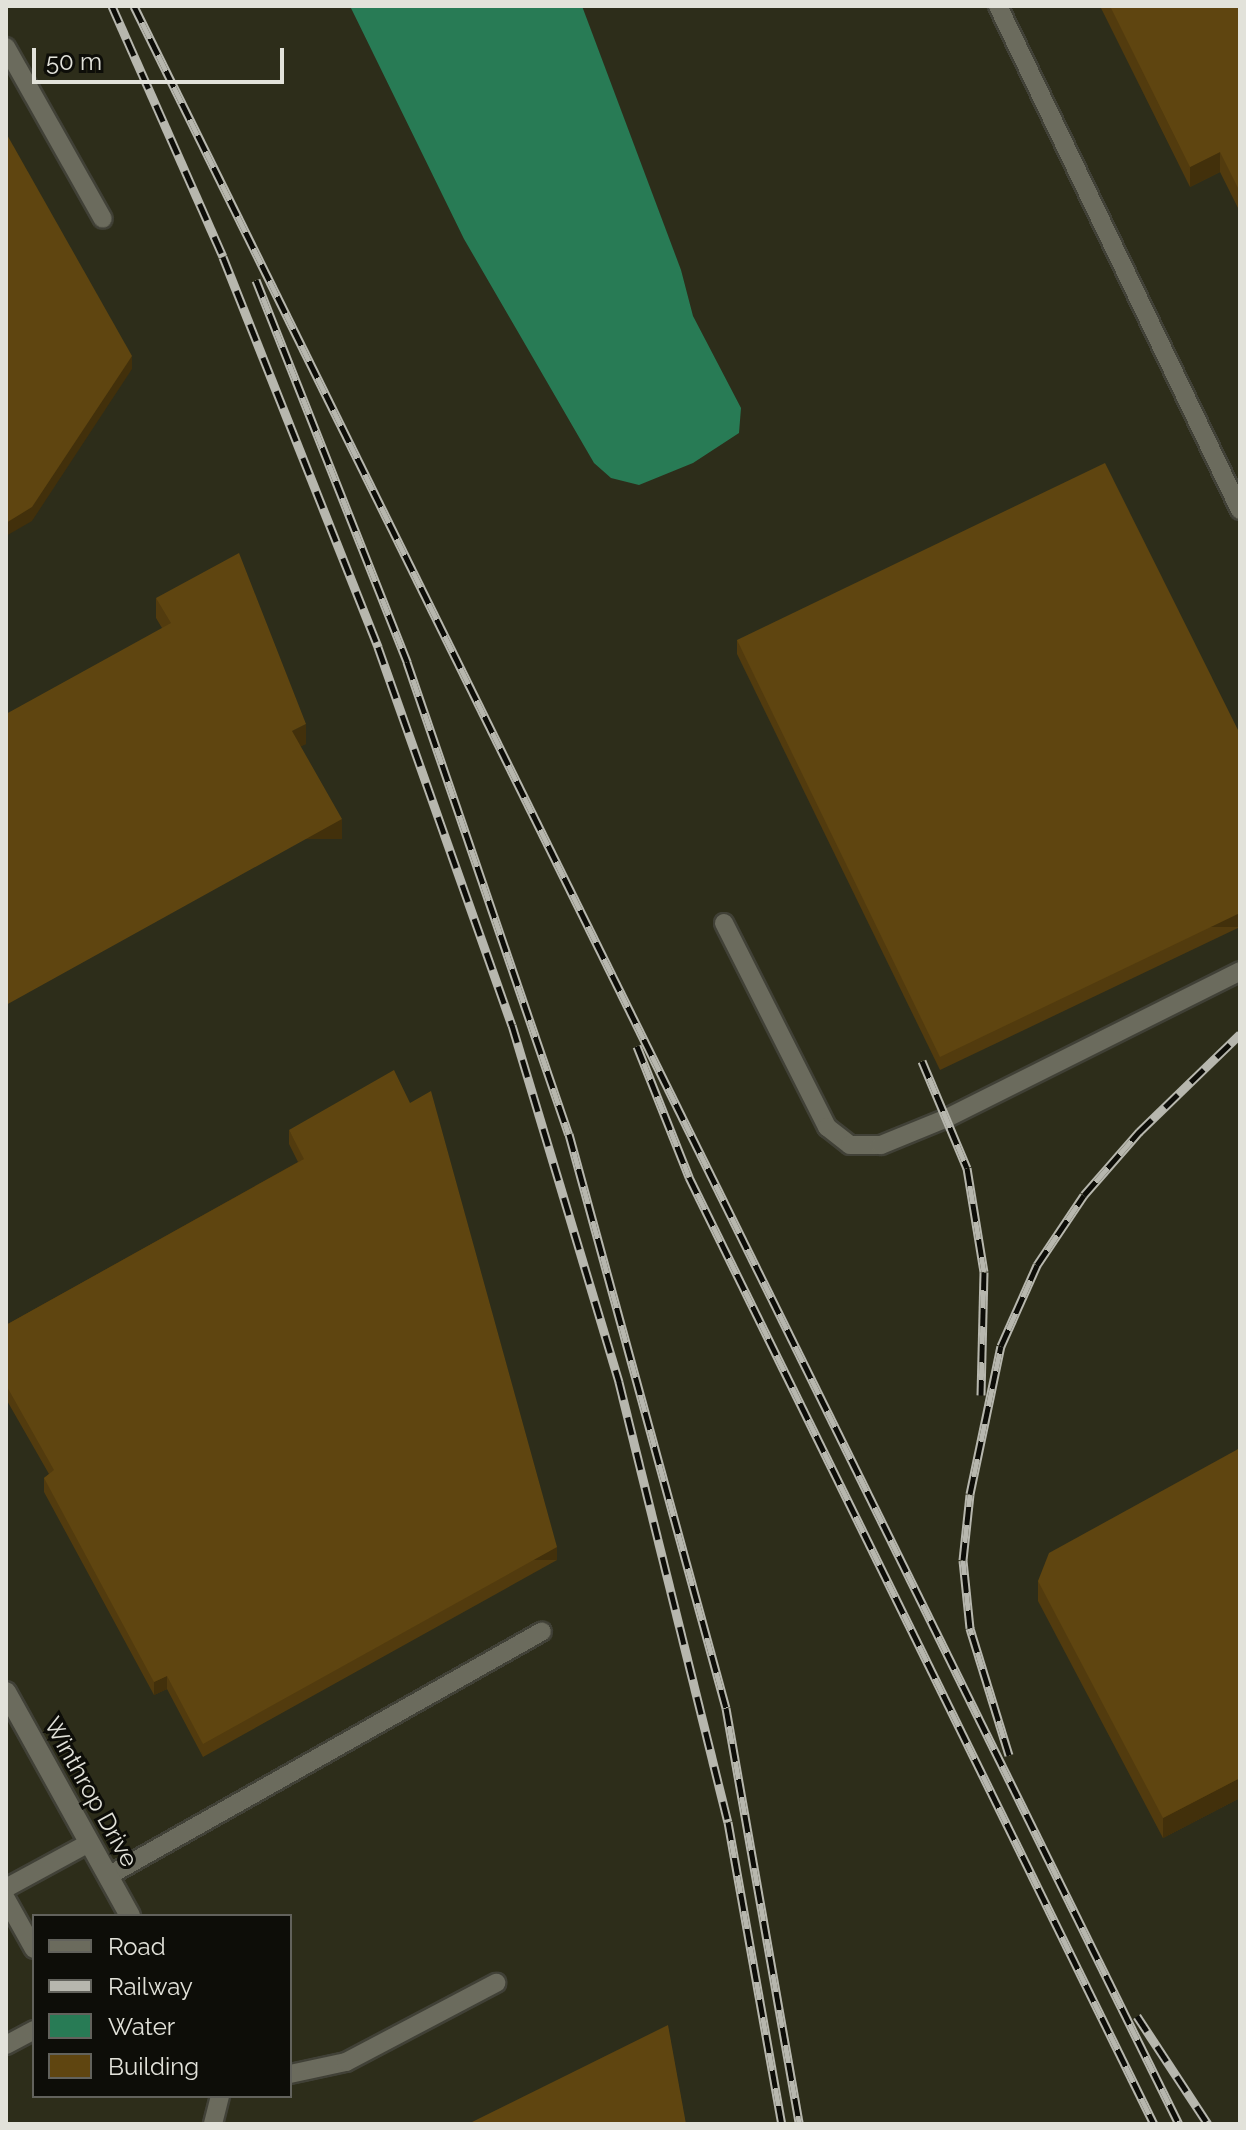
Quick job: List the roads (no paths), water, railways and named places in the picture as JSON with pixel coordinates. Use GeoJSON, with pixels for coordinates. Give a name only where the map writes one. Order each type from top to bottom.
{"type":"FeatureCollection","features":[{"type":"Feature","properties":{"kind":"street","name":"Winthrop Drive"},"geometry":{"type":"LineString","coordinates":[[6,1692],[129,1914]]}},
{"type":"Feature","properties":{"kind":"lane"},"geometry":{"type":"LineString","coordinates":[[998,6],[1240,510]]}},
{"type":"Feature","properties":{"kind":"lane"},"geometry":{"type":"LineString","coordinates":[[6,47],[103,219]]}},
{"type":"Feature","properties":{"kind":"lane"},"geometry":{"type":"LineString","coordinates":[[724,923],[827,1127],[850,1145],[881,1145],[947,1118],[1240,971]]}},
{"type":"Feature","properties":{"kind":"lane"},"geometry":{"type":"LineString","coordinates":[[108,1876],[542,1631]]}},
{"type":"Feature","properties":{"kind":"lane"},"geometry":{"type":"LineString","coordinates":[[6,1888],[89,1843]]}},
{"type":"Feature","properties":{"kind":"lane"},"geometry":{"type":"LineString","coordinates":[[6,1899],[12,1922],[32,1947]]}},
{"type":"Feature","properties":{"kind":"lane"},"geometry":{"type":"LineString","coordinates":[[292,2074],[346,2062],[496,1983]]}},
{"type":"Feature","properties":{"kind":"lane"},"geometry":{"type":"LineString","coordinates":[[6,2045],[32,2031]]}},
{"type":"Feature","properties":{"kind":"lane"},"geometry":{"type":"LineString","coordinates":[[213,2124],[220,2098]]}},
{"type":"Feature","properties":{"kind":"water"},"geometry":{"type":"Polygon","coordinates":[[[350,6],[582,6],[681,270],[693,316],[741,408],[739,433],[693,463],[639,485],[611,478],[594,463],[464,239],[350,6]]]}},
{"type":"Feature","properties":{"kind":"railway"},"geometry":{"type":"LineString","coordinates":[[112,6],[223,257],[378,647],[512,1025],[619,1382],[728,1822],[782,2124]]}},
{"type":"Feature","properties":{"kind":"railway"},"geometry":{"type":"LineString","coordinates":[[134,6],[1179,2124]]}},
{"type":"Feature","properties":{"kind":"railway"},"geometry":{"type":"LineString","coordinates":[[256,280],[407,662],[569,1134],[726,1708],[799,2124]]}},
{"type":"Feature","properties":{"kind":"railway"},"geometry":{"type":"LineString","coordinates":[[1009,1755],[970,1628],[963,1560],[970,1494],[1001,1346],[1037,1265],[1084,1195],[1139,1132],[1240,1034]]}},
{"type":"Feature","properties":{"kind":"railway"},"geometry":{"type":"LineString","coordinates":[[637,1046],[689,1177],[1154,2124]]}},
{"type":"Feature","properties":{"kind":"railway"},"geometry":{"type":"LineString","coordinates":[[922,1061],[967,1168],[984,1272],[981,1395]]}},
{"type":"Feature","properties":{"kind":"railway"},"geometry":{"type":"LineString","coordinates":[[1137,2016],[1208,2124]]}}]}
